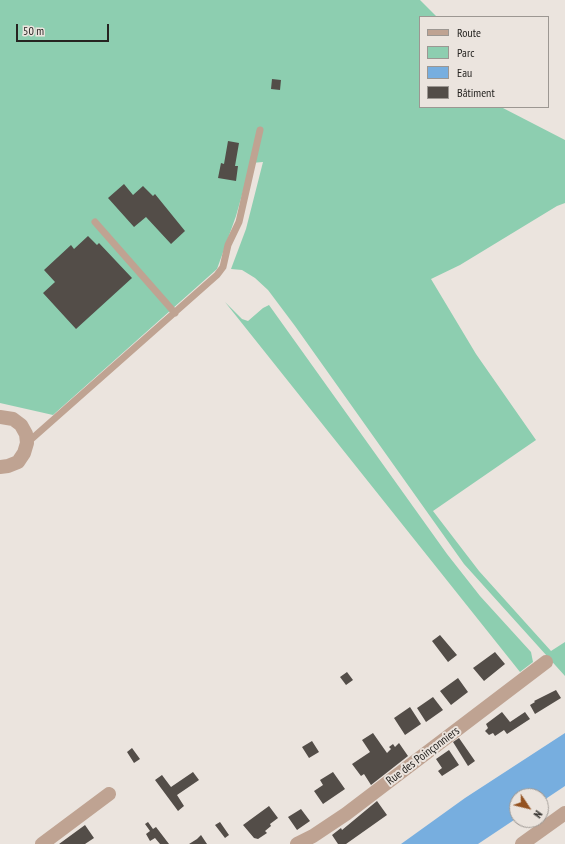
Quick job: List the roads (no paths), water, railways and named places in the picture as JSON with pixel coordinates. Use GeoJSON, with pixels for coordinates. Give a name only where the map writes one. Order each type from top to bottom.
{"type":"FeatureCollection","features":[{"type":"Feature","properties":{"kind":"street"},"geometry":{"type":"LineString","coordinates":[[0,417],[13,419],[21,425],[26,434],[27,443],[24,453],[18,462],[0,467]]}},
{"type":"Feature","properties":{"kind":"street","name":"Rue des Poinçonniers"},"geometry":{"type":"LineString","coordinates":[[296,844],[313,836],[346,814],[546,662]]}},
{"type":"Feature","properties":{"kind":"street"},"geometry":{"type":"LineString","coordinates":[[42,844],[109,794]]}},
{"type":"Feature","properties":{"kind":"street"},"geometry":{"type":"LineString","coordinates":[[522,844],[565,814]]}},
{"type":"Feature","properties":{"kind":"lane"},"geometry":{"type":"LineString","coordinates":[[27,443],[217,275],[223,266],[228,245],[239,222],[260,130]]}},
{"type":"Feature","properties":{"kind":"lane"},"geometry":{"type":"LineString","coordinates":[[95,222],[175,313]]}},
{"type":"Feature","properties":{"kind":"water"},"geometry":{"type":"Polygon","coordinates":[[[565,733],[565,786],[549,797],[549,788],[509,788],[509,823],[478,844],[401,844],[465,798],[565,733]]]}}]}
